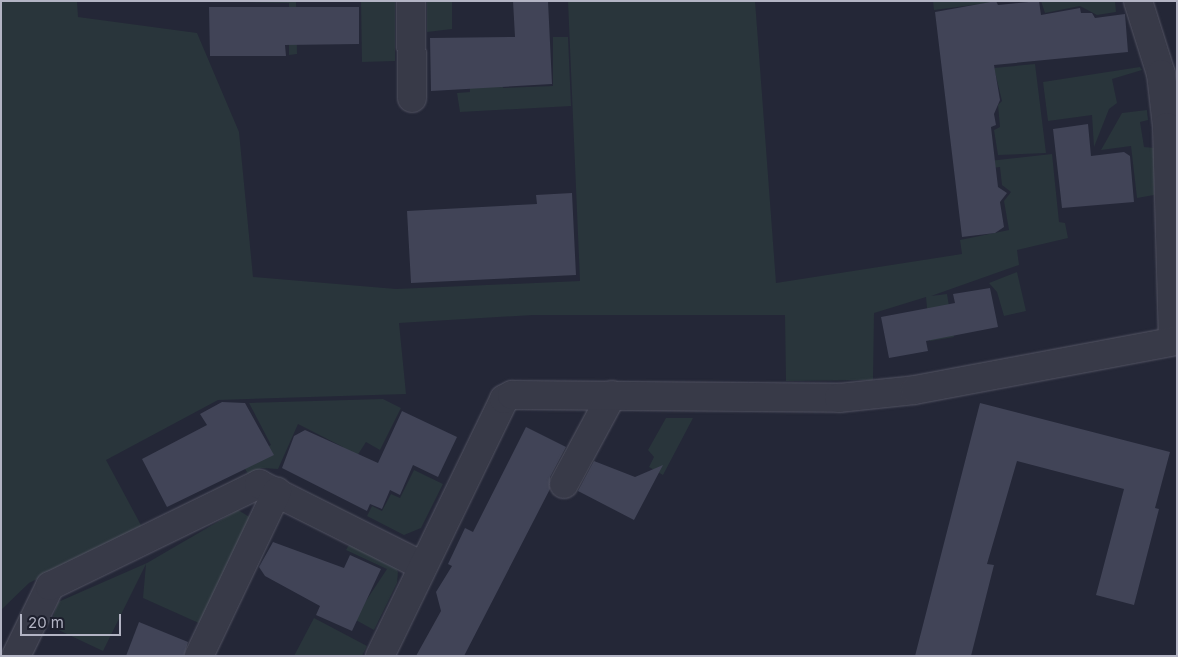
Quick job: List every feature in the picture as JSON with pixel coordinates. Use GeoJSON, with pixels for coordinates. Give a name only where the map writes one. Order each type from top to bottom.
{"type":"FeatureCollection","features":[{"type":"Feature","properties":{"kind":"street"},"geometry":{"type":"LineString","coordinates":[[411,1],[412,98]]}},
{"type":"Feature","properties":{"kind":"street"},"geometry":{"type":"LineString","coordinates":[[380,656],[504,399],[527,393],[838,398],[906,391],[1175,340],[1167,127],[1161,74],[1138,1]]}},
{"type":"Feature","properties":{"kind":"street"},"geometry":{"type":"LineString","coordinates":[[564,484],[612,395]]}},
{"type":"Feature","properties":{"kind":"street"},"geometry":{"type":"LineString","coordinates":[[16,656],[50,586],[259,484],[424,566]]}},
{"type":"Feature","properties":{"kind":"street"},"geometry":{"type":"LineString","coordinates":[[199,656],[277,492]]}},
{"type":"Feature","properties":{"kind":"shaded area"},"geometry":{"type":"Polygon","coordinates":[[[1,1],[77,1],[78,17],[197,33],[239,132],[253,277],[396,289],[580,281],[568,1],[755,1],[776,283],[962,254],[960,240],[1009,230],[1004,201],[1011,192],[1002,185],[1000,167],[962,172],[962,164],[1052,154],[1059,222],[1065,223],[1068,238],[1017,250],[1019,265],[931,296],[947,294],[954,337],[930,341],[926,297],[874,313],[873,380],[786,381],[785,315],[533,315],[399,323],[406,394],[218,400],[106,460],[142,527],[29,583],[1,610],[1,1]]]}},
{"type":"Feature","properties":{"kind":"shaded area"},"geometry":{"type":"Polygon","coordinates":[[[207,1],[296,1],[297,54],[289,55],[289,3],[207,1]]]}},
{"type":"Feature","properties":{"kind":"shaded area"},"geometry":{"type":"Polygon","coordinates":[[[361,1],[395,1],[395,61],[362,62],[361,1]]]}},
{"type":"Feature","properties":{"kind":"shaded area"},"geometry":{"type":"Polygon","coordinates":[[[427,1],[452,1],[452,29],[427,32],[427,1]]]}},
{"type":"Feature","properties":{"kind":"shaded area"},"geometry":{"type":"Polygon","coordinates":[[[933,1],[1005,1],[934,10],[933,1]]]}},
{"type":"Feature","properties":{"kind":"shaded area"},"geometry":{"type":"Polygon","coordinates":[[[1041,1],[1115,1],[1116,12],[1097,15],[1080,6],[1045,13],[1041,1]]]}},
{"type":"Feature","properties":{"kind":"shaded area"},"geometry":{"type":"Polygon","coordinates":[[[553,37],[568,37],[571,106],[460,112],[457,93],[470,92],[470,65],[500,59],[503,88],[553,86],[553,37]]]}},
{"type":"Feature","properties":{"kind":"shaded area"},"geometry":{"type":"Polygon","coordinates":[[[1035,64],[1046,153],[998,155],[994,130],[1000,127],[998,105],[1002,101],[994,68],[1035,64]]]}},
{"type":"Feature","properties":{"kind":"shaded area"},"geometry":{"type":"Polygon","coordinates":[[[1140,67],[1142,70],[1112,79],[1117,103],[1109,109],[1094,147],[1092,115],[1048,121],[1043,82],[1140,67]]]}},
{"type":"Feature","properties":{"kind":"shaded area"},"geometry":{"type":"Polygon","coordinates":[[[1147,110],[1148,120],[1140,122],[1144,147],[1155,148],[1154,195],[1137,198],[1131,146],[1101,150],[1122,113],[1147,110]]]}},
{"type":"Feature","properties":{"kind":"shaded area"},"geometry":{"type":"Polygon","coordinates":[[[1017,272],[1026,311],[1004,316],[997,292],[989,283],[1017,272]]]}},
{"type":"Feature","properties":{"kind":"shaded area"},"geometry":{"type":"Polygon","coordinates":[[[383,399],[401,408],[380,450],[366,442],[344,476],[332,471],[343,447],[298,424],[278,469],[262,468],[248,474],[241,462],[271,445],[249,403],[383,399]]]}},
{"type":"Feature","properties":{"kind":"shaded area"},"geometry":{"type":"Polygon","coordinates":[[[666,418],[693,418],[663,475],[649,467],[654,457],[648,450],[666,418]]]}},
{"type":"Feature","properties":{"kind":"shaded area"},"geometry":{"type":"Polygon","coordinates":[[[414,470],[443,484],[421,528],[404,535],[367,516],[372,506],[382,511],[391,494],[400,498],[414,470]]]}},
{"type":"Feature","properties":{"kind":"shaded area"},"geometry":{"type":"Polygon","coordinates":[[[238,510],[251,518],[201,624],[143,598],[146,564],[103,651],[50,626],[58,602],[147,563],[238,510]]]}},
{"type":"Feature","properties":{"kind":"shaded area"},"geometry":{"type":"Polygon","coordinates":[[[349,545],[394,565],[398,572],[397,583],[374,630],[354,619],[387,569],[346,550],[349,545]]]}},
{"type":"Feature","properties":{"kind":"shaded area"},"geometry":{"type":"Polygon","coordinates":[[[314,618],[367,646],[362,656],[294,656],[314,618]]]}},
{"type":"Feature","properties":{"kind":"building"},"geometry":{"type":"Polygon","coordinates":[[[513,1],[548,1],[552,84],[431,91],[430,38],[515,37],[513,1]]]}},
{"type":"Feature","properties":{"kind":"building"},"geometry":{"type":"Polygon","coordinates":[[[996,1],[998,5],[1039,1],[1041,15],[1080,8],[1081,13],[1092,13],[1095,18],[1125,14],[1128,52],[994,65],[1000,100],[994,114],[996,125],[991,127],[998,187],[1007,193],[1000,202],[1004,227],[995,233],[962,237],[935,12],[996,1]]]}},
{"type":"Feature","properties":{"kind":"building"},"geometry":{"type":"Polygon","coordinates":[[[209,7],[359,7],[359,44],[285,45],[286,56],[210,56],[209,7]]]}},
{"type":"Feature","properties":{"kind":"building"},"geometry":{"type":"Polygon","coordinates":[[[1088,124],[1091,156],[1124,152],[1130,156],[1134,202],[1062,208],[1053,129],[1088,124]]]}},
{"type":"Feature","properties":{"kind":"building"},"geometry":{"type":"Polygon","coordinates":[[[572,193],[576,275],[411,283],[407,211],[537,204],[536,195],[572,193]]]}},
{"type":"Feature","properties":{"kind":"building"},"geometry":{"type":"Polygon","coordinates":[[[990,288],[998,327],[926,341],[928,351],[889,358],[881,317],[955,303],[953,294],[990,288]]]}},
{"type":"Feature","properties":{"kind":"building"},"geometry":{"type":"Polygon","coordinates":[[[222,402],[245,403],[274,455],[167,507],[142,459],[207,425],[200,414],[222,402]]]}},
{"type":"Feature","properties":{"kind":"building"},"geometry":{"type":"Polygon","coordinates":[[[980,403],[1170,452],[1155,508],[1159,509],[1134,605],[1096,595],[1124,489],[1017,461],[987,564],[994,565],[971,656],[915,656],[980,403]]]}},
{"type":"Feature","properties":{"kind":"building"},"geometry":{"type":"Polygon","coordinates":[[[402,411],[457,437],[438,477],[413,465],[400,495],[390,490],[382,509],[370,504],[367,511],[282,468],[294,436],[305,430],[378,463],[402,411]]]}},
{"type":"Feature","properties":{"kind":"building"},"geometry":{"type":"Polygon","coordinates":[[[526,427],[566,447],[550,477],[550,489],[464,656],[416,656],[441,611],[436,592],[452,566],[448,564],[465,528],[473,532],[526,427]]]}},
{"type":"Feature","properties":{"kind":"building"},"geometry":{"type":"Polygon","coordinates":[[[594,461],[635,477],[663,465],[634,520],[578,491],[594,461]]]}},
{"type":"Feature","properties":{"kind":"building"},"geometry":{"type":"Polygon","coordinates":[[[273,542],[344,568],[350,555],[381,569],[352,631],[316,615],[320,606],[265,576],[259,567],[273,542]]]}},
{"type":"Feature","properties":{"kind":"building"},"geometry":{"type":"Polygon","coordinates":[[[139,622],[188,642],[184,656],[126,656],[139,622]]]}}]}
